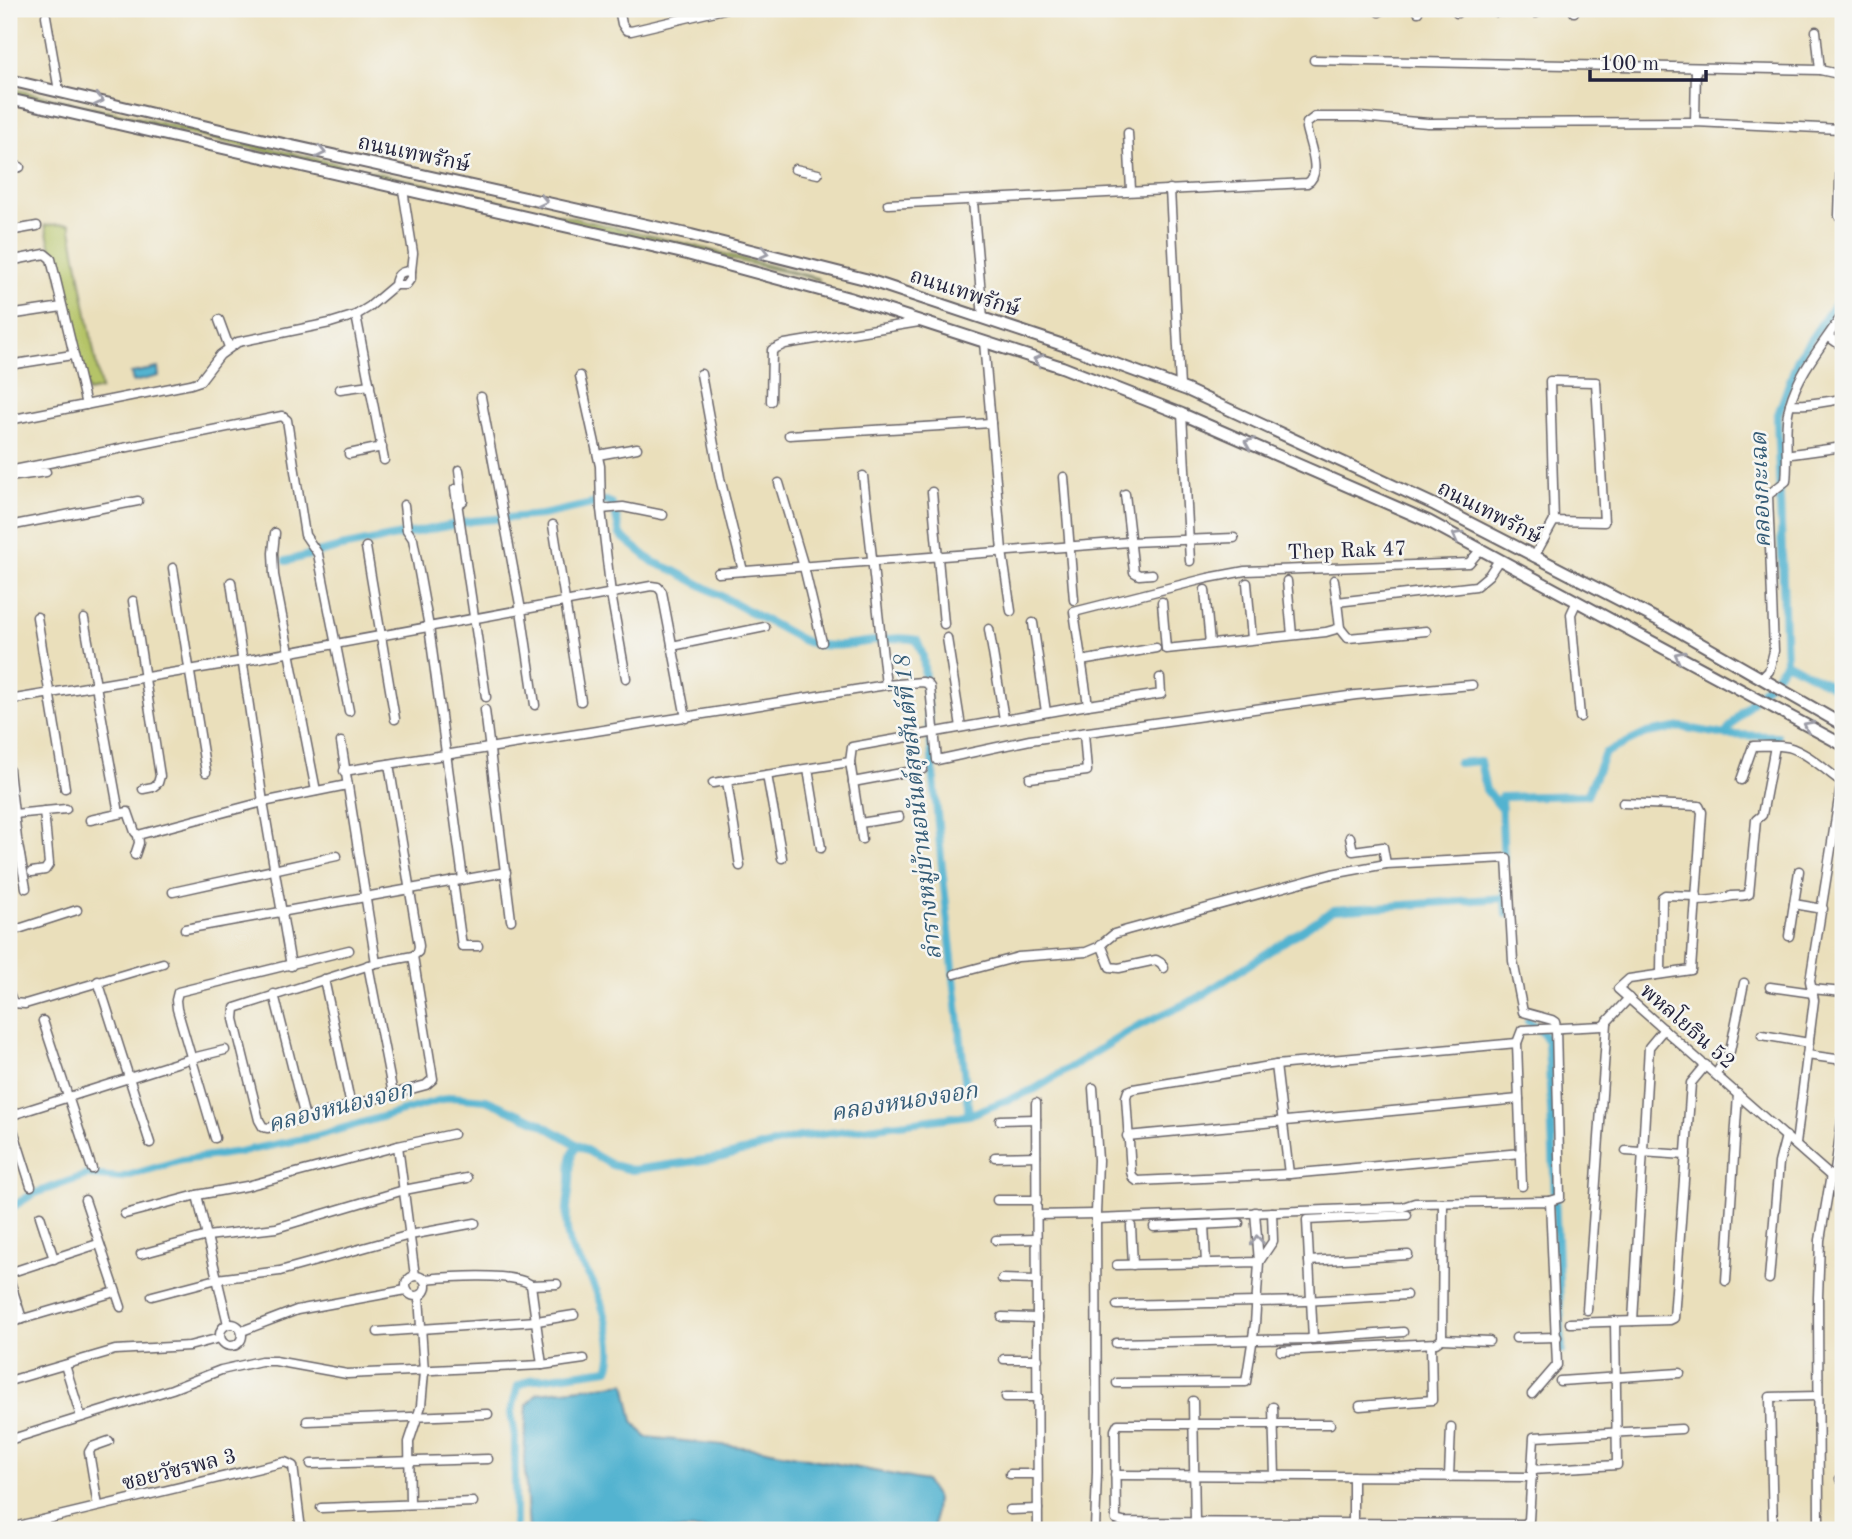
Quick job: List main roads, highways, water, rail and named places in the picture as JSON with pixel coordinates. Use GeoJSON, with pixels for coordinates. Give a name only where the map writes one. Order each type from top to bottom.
{"type":"FeatureCollection","features":[{"type":"Feature","properties":{"kind":"main road","name":"ถนนเทพรักษ์"},"geometry":{"type":"LineString","coordinates":[[9,80],[229,132],[691,234],[853,276],[984,318],[1181,387],[1435,505],[1668,625],[1843,725]]}},
{"type":"Feature","properties":{"kind":"main road","name":"ถนนเทพรักษ์"},"geometry":{"type":"LineString","coordinates":[[9,99],[687,254],[811,286],[1062,368],[1182,414],[1428,521],[1843,745]]}},
{"type":"Feature","properties":{"kind":"main road"},"geometry":{"type":"LineString","coordinates":[[811,286],[818,286],[824,279],[816,267]]}},
{"type":"Feature","properties":{"kind":"main road"},"geometry":{"type":"LineString","coordinates":[[849,298],[844,293],[842,284],[853,276]]}},
{"type":"Feature","properties":{"kind":"water"},"geometry":{"type":"Polygon","coordinates":[[[158,368],[159,376],[133,382],[131,373],[158,368]]]}},
{"type":"Feature","properties":{"kind":"water"},"geometry":{"type":"Polygon","coordinates":[[[625,1383],[633,1421],[646,1437],[761,1449],[925,1481],[936,1497],[934,1530],[529,1530],[524,1459],[527,1405],[538,1393],[625,1383]]]}},
{"type":"Feature","properties":{"kind":"waterway","name":"คลองกะเฉด"},"geometry":{"type":"LineString","coordinates":[[1786,662],[1777,417],[1798,358],[1843,292]]}},
{"type":"Feature","properties":{"kind":"waterway","name":"ลำรางหมู่บ้านอนันต์สุขสันต์ที่ 18"},"geometry":{"type":"LineString","coordinates":[[286,561],[341,547],[472,521],[542,515],[606,501],[611,503],[615,512],[620,535],[653,562],[675,571],[802,640],[830,646],[888,639],[917,640],[923,656],[941,858],[969,1115]]}},
{"type":"Feature","properties":{"kind":"waterway"},"geometry":{"type":"LineString","coordinates":[[1725,735],[1786,662],[1843,692]]}},
{"type":"Feature","properties":{"kind":"waterway","name":"คลองหนองจอก"},"geometry":{"type":"LineString","coordinates":[[1504,862],[1501,797],[1587,795],[1605,753],[1647,733],[1682,727],[1725,735],[1777,736]]}},
{"type":"Feature","properties":{"kind":"waterway"},"geometry":{"type":"LineString","coordinates":[[1458,763],[1480,761],[1486,790],[1502,809]]}},
{"type":"Feature","properties":{"kind":"waterway","name":"คลองหนองจอก"},"geometry":{"type":"LineString","coordinates":[[9,1209],[33,1194],[87,1175],[120,1178],[182,1160],[313,1137],[451,1097],[486,1100],[538,1122],[612,1165],[632,1170],[719,1158],[799,1137],[969,1115],[1035,1089],[1138,1026],[1196,999],[1333,910],[1505,898],[1504,879]]}},
{"type":"Feature","properties":{"kind":"waterway"},"geometry":{"type":"LineString","coordinates":[[1505,898],[1506,914]]}},
{"type":"Feature","properties":{"kind":"waterway"},"geometry":{"type":"LineString","coordinates":[[1528,1021],[1542,1032],[1548,1042],[1562,1350]]}},
{"type":"Feature","properties":{"kind":"waterway"},"geometry":{"type":"LineString","coordinates":[[515,1530],[515,1436],[511,1413],[518,1386],[530,1380],[608,1369],[611,1360],[608,1325],[600,1301],[590,1277],[572,1250],[567,1232],[570,1163],[577,1146]]}}]}
